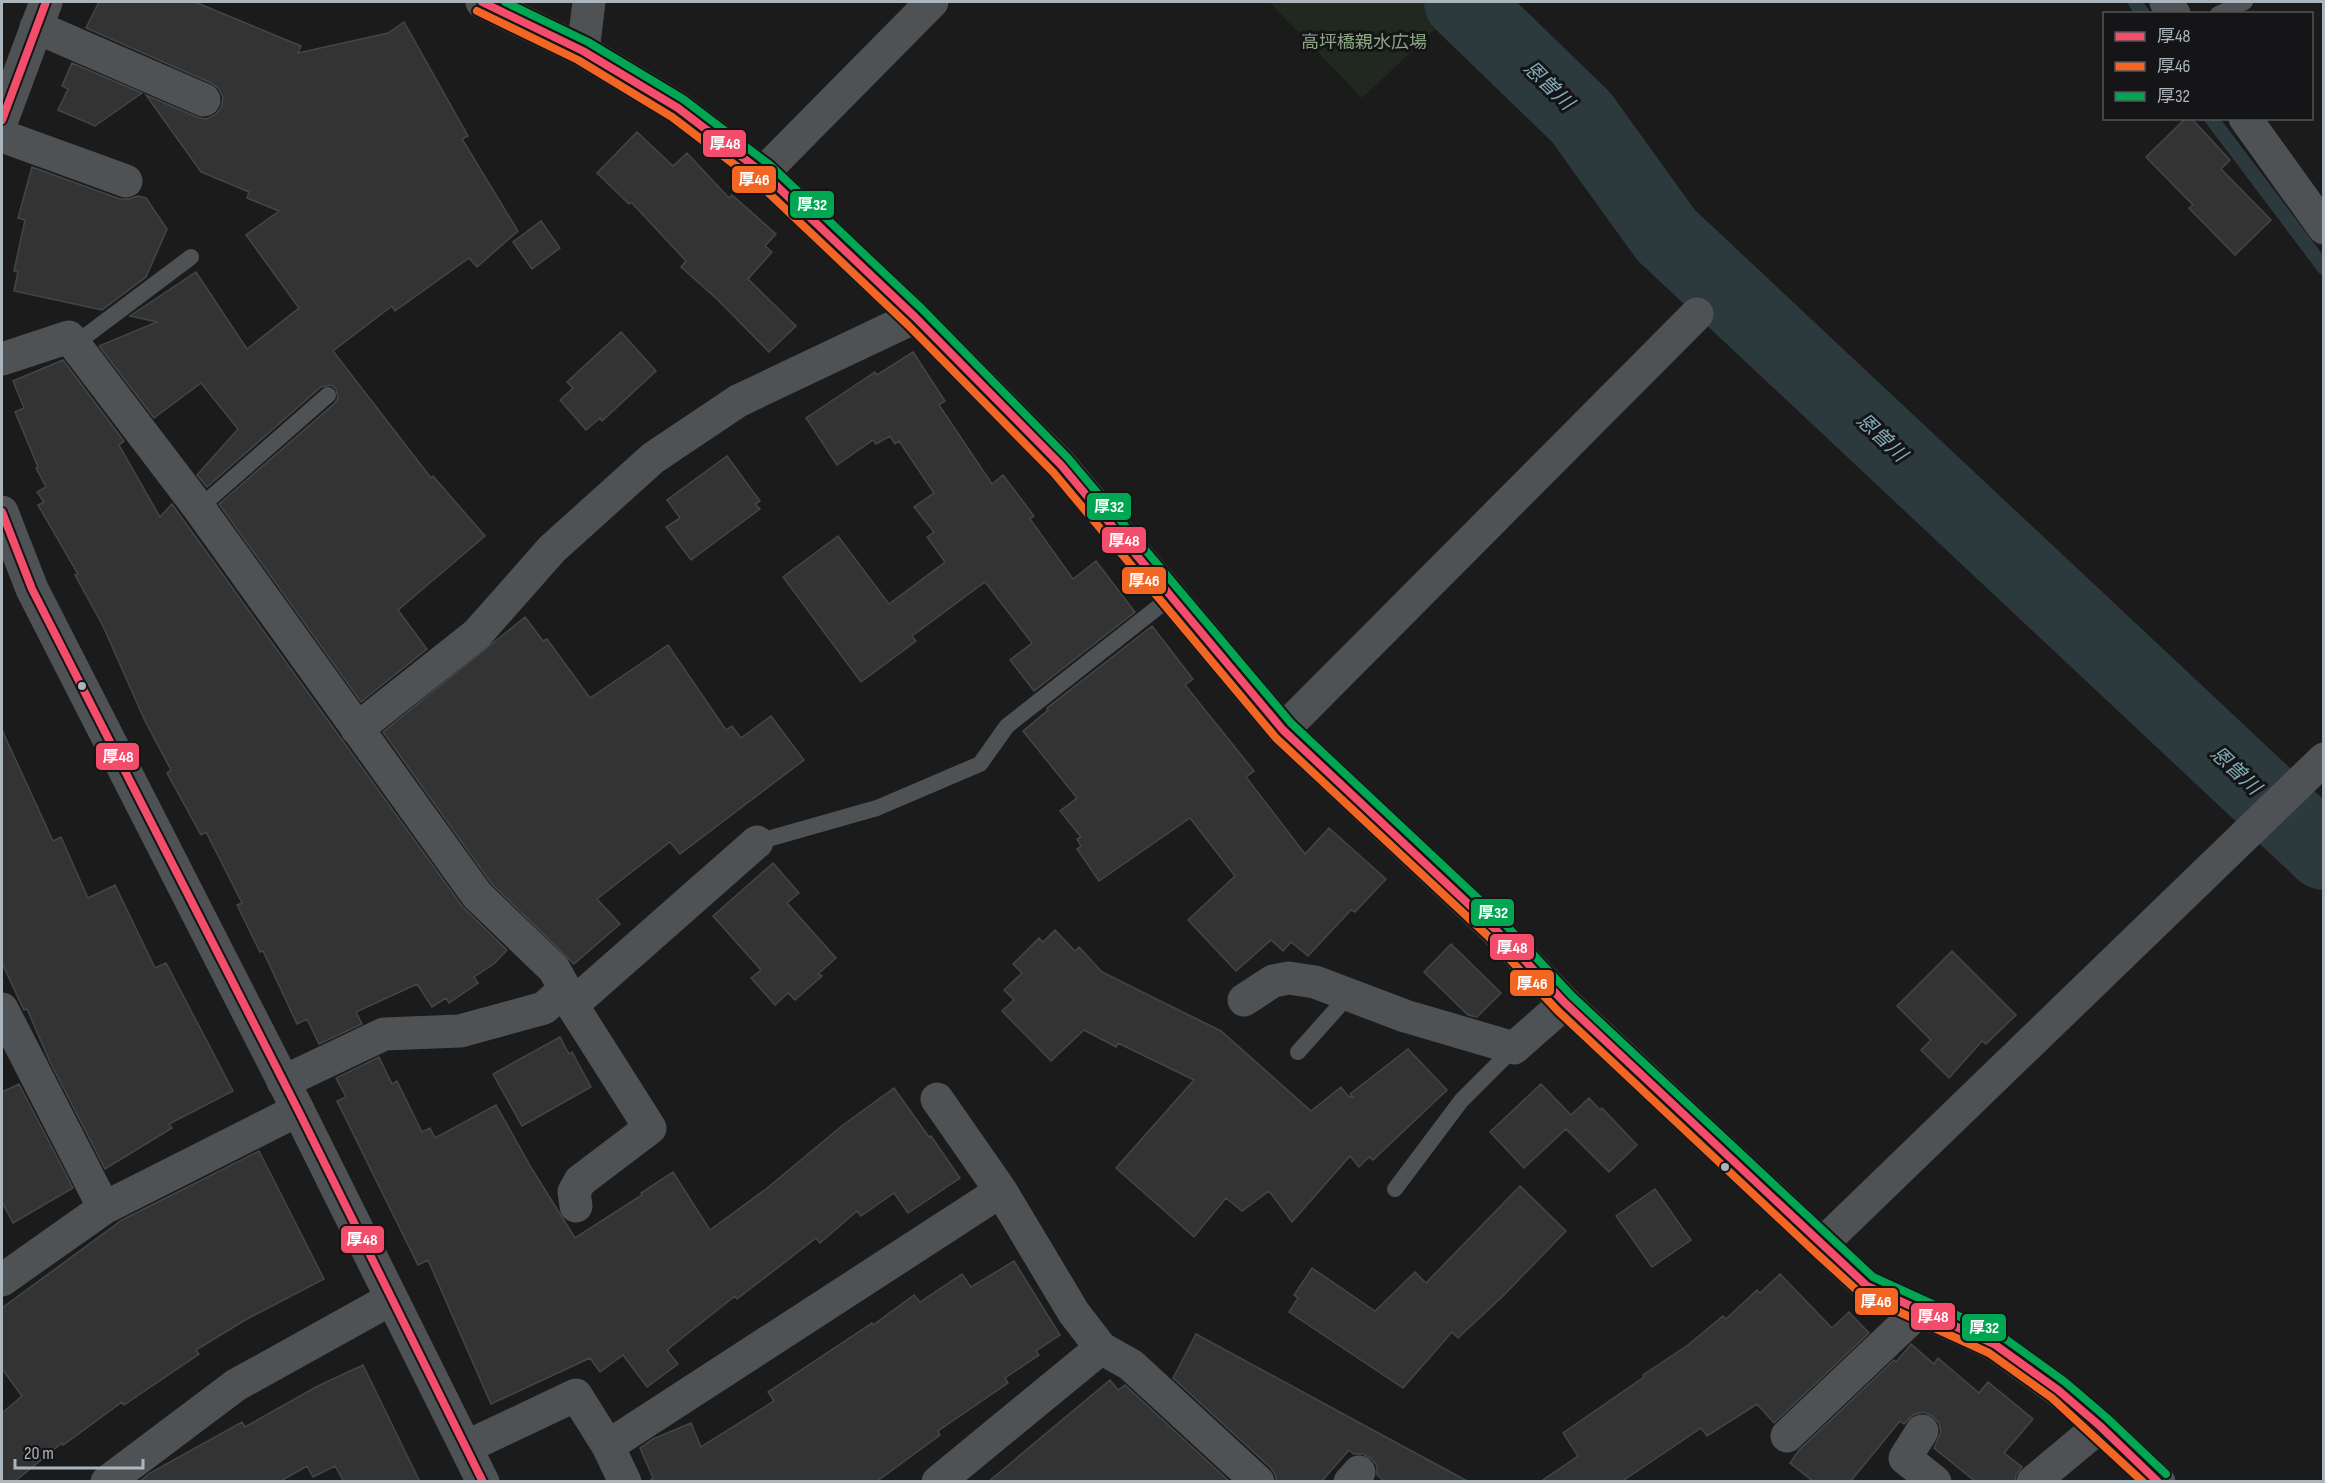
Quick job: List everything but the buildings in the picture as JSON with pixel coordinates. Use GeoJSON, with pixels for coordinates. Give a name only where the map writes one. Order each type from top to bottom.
{"type":"FeatureCollection","features":[{"type":"Feature","properties":{"kind":"street"},"geometry":{"type":"LineString","coordinates":[[482,2],[583,51],[678,108],[764,173],[915,317],[1061,465],[1283,730],[1496,930],[1565,1003],[1867,1286],[1994,1344],[2058,1390],[2159,1482]]}},
{"type":"Feature","properties":{"kind":"street"},"geometry":{"type":"LineString","coordinates":[[583,51],[589,2]]}},
{"type":"Feature","properties":{"kind":"street"},"geometry":{"type":"LineString","coordinates":[[764,173],[932,2]]}},
{"type":"Feature","properties":{"kind":"street"},"geometry":{"type":"LineString","coordinates":[[2,120],[41,14],[204,100]]}},
{"type":"Feature","properties":{"kind":"street"},"geometry":{"type":"LineString","coordinates":[[2246,120],[2324,228]]}},
{"type":"Feature","properties":{"kind":"street"},"geometry":{"type":"LineString","coordinates":[[2,136],[126,181]]}},
{"type":"Feature","properties":{"kind":"street"},"geometry":{"type":"LineString","coordinates":[[1283,730],[1697,314]]}},
{"type":"Feature","properties":{"kind":"street"},"geometry":{"type":"LineString","coordinates":[[357,729],[477,634],[552,549],[652,458],[738,401],[915,317]]}},
{"type":"Feature","properties":{"kind":"street"},"geometry":{"type":"LineString","coordinates":[[2,359],[69,337],[199,508],[477,895],[554,969],[650,1128],[580,1181],[574,1192],[576,1206]]}},
{"type":"Feature","properties":{"kind":"street"},"geometry":{"type":"LineString","coordinates":[[2,512],[32,589],[483,1482]]}},
{"type":"Feature","properties":{"kind":"street"},"geometry":{"type":"LineString","coordinates":[[1822,1244],[2324,759]]}},
{"type":"Feature","properties":{"kind":"street"},"geometry":{"type":"LineString","coordinates":[[2,1280],[104,1208],[290,1096],[384,1034],[460,1031],[544,1008],[569,997],[757,842]]}},
{"type":"Feature","properties":{"kind":"street"},"geometry":{"type":"LineString","coordinates":[[1244,1000],[1273,981],[1289,978],[1315,982],[1405,1016],[1514,1048],[1565,1003]]}},
{"type":"Feature","properties":{"kind":"street"},"geometry":{"type":"LineString","coordinates":[[2,1009],[104,1208]]}},
{"type":"Feature","properties":{"kind":"street"},"geometry":{"type":"LineString","coordinates":[[937,1099],[1001,1191],[1074,1313],[1101,1348],[1131,1365],[1258,1482]]}},
{"type":"Feature","properties":{"kind":"street"},"geometry":{"type":"LineString","coordinates":[[608,1446],[1001,1191]]}},
{"type":"Feature","properties":{"kind":"street"},"geometry":{"type":"LineString","coordinates":[[107,1482],[236,1385],[391,1299]]}},
{"type":"Feature","properties":{"kind":"street"},"geometry":{"type":"LineString","coordinates":[[1787,1436],[1920,1310]]}},
{"type":"Feature","properties":{"kind":"street"},"geometry":{"type":"LineString","coordinates":[[938,1482],[1101,1348]]}},
{"type":"Feature","properties":{"kind":"street"},"geometry":{"type":"LineString","coordinates":[[465,1447],[576,1395],[608,1446],[625,1482]]}},
{"type":"Feature","properties":{"kind":"street"},"geometry":{"type":"LineString","coordinates":[[2033,1482],[2100,1426]]}},
{"type":"Feature","properties":{"kind":"street"},"geometry":{"type":"LineString","coordinates":[[1922,1431],[1898,1466],[1935,1482]]}},
{"type":"Feature","properties":{"kind":"lane"},"geometry":{"type":"LineString","coordinates":[[2222,12],[2245,2]]}},
{"type":"Feature","properties":{"kind":"lane"},"geometry":{"type":"LineString","coordinates":[[75,344],[191,257]]}},
{"type":"Feature","properties":{"kind":"lane"},"geometry":{"type":"LineString","coordinates":[[199,508],[328,395]]}},
{"type":"Feature","properties":{"kind":"lane"},"geometry":{"type":"LineString","coordinates":[[757,842],[877,808],[980,764],[1007,726],[1171,597]]}},
{"type":"Feature","properties":{"kind":"lane"},"geometry":{"type":"LineString","coordinates":[[1298,1052],[1348,996]]}},
{"type":"Feature","properties":{"kind":"lane"},"geometry":{"type":"LineString","coordinates":[[1395,1189],[1461,1101],[1514,1048]]}},
{"type":"Feature","properties":{"kind":"green space","name":"高坪橋親水広場"},"geometry":{"type":"Polygon","coordinates":[[[1269,2],[1464,2],[1362,98],[1269,2]]]}},
{"type":"Feature","properties":{"kind":"waterway","name":"恩曽川"},"geometry":{"type":"LineString","coordinates":[[1462,2],[1581,117],[1666,235],[2324,852]]}},
{"type":"Feature","properties":{"kind":"waterway"},"geometry":{"type":"LineString","coordinates":[[2135,2],[2142,12]]}},
{"type":"Feature","properties":{"kind":"waterway"},"geometry":{"type":"LineString","coordinates":[[2213,120],[2324,268]]}},
{"type":"Feature","properties":{"kind":"transit line","name":"厚48"},"geometry":{"type":"LineString","coordinates":[[2,120],[46,2]]}},
{"type":"Feature","properties":{"kind":"transit line","name":"厚48"},"geometry":{"type":"LineString","coordinates":[[482,2],[583,51],[678,108],[763,173],[915,317],[1061,465],[1283,730],[1496,930],[1565,1003],[1867,1286],[1994,1344],[2058,1390],[2100,1426],[2158,1482]]}},
{"type":"Feature","properties":{"kind":"transit line","name":"厚32"},"geometry":{"type":"LineString","coordinates":[[505,2],[588,42],[683,99],[770,165],[922,309],[1068,458],[1291,723],[1503,922],[1572,996],[1873,1277],[2000,1335],[2065,1382],[2166,1474]]}},
{"type":"Feature","properties":{"kind":"transit line","name":"厚46"},"geometry":{"type":"LineString","coordinates":[[477,11],[578,60],[672,117],[756,181],[908,325],[1053,472],[1276,738],[1489,937],[1558,1011],[1862,1295],[1989,1353],[2052,1398],[2143,1482]]}},
{"type":"Feature","properties":{"kind":"transit line","name":"厚48"},"geometry":{"type":"LineString","coordinates":[[2,512],[32,589],[298,1110],[483,1482]]}}]}
